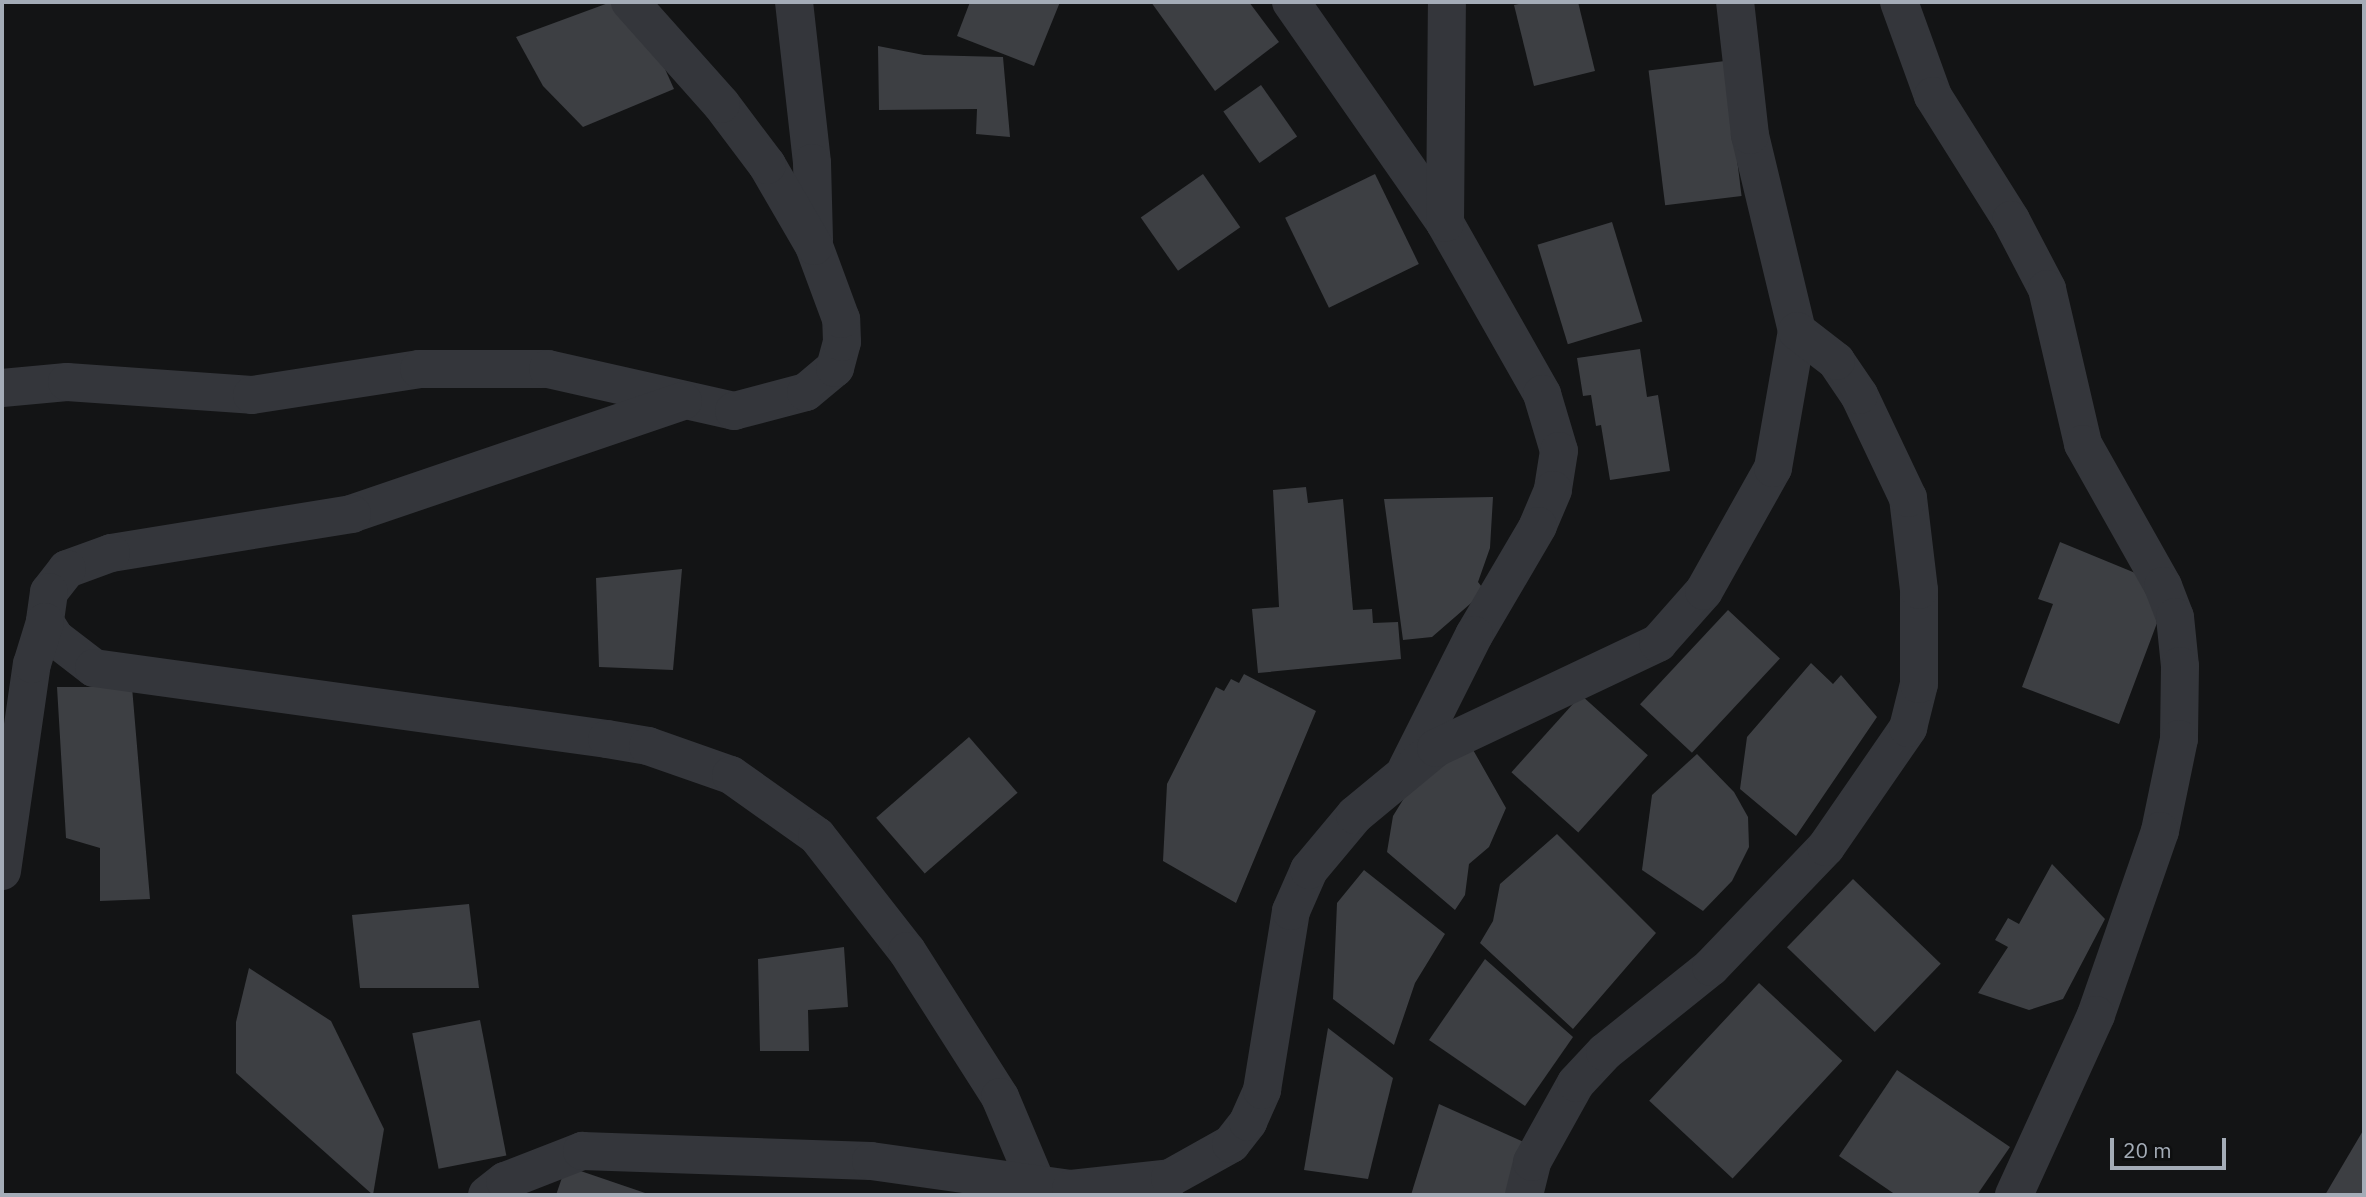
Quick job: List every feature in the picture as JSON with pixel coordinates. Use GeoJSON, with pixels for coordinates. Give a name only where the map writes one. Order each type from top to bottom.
{"type":"FeatureCollection","features":[{"type":"Feature","properties":{"kind":"street"},"geometry":{"type":"LineString","coordinates":[[2,387],[67,382],[252,395],[419,369],[548,369],[734,411],[776,404],[806,392],[835,368],[841,318],[814,246],[729,114],[630,2]]}},
{"type":"Feature","properties":{"kind":"street"},"geometry":{"type":"LineString","coordinates":[[794,2],[812,163],[814,246]]}},
{"type":"Feature","properties":{"kind":"street"},"geometry":{"type":"LineString","coordinates":[[1292,2],[1445,223],[1542,394],[1559,451],[1553,491],[1538,526],[1474,635],[1405,771]]}},
{"type":"Feature","properties":{"kind":"street"},"geometry":{"type":"LineString","coordinates":[[1445,223],[1447,2]]}},
{"type":"Feature","properties":{"kind":"street"},"geometry":{"type":"LineString","coordinates":[[487,1195],[505,1181],[558,1157],[625,1148],[871,1161],[1038,1186],[1083,1188],[1170,1178],[1231,1144],[1248,1122],[1262,1090],[1291,911],[1309,870],[1355,815],[1405,771],[1483,722],[1634,657],[1678,621],[1704,591],[1773,468],[1797,331],[1750,135],[1735,2]]}},
{"type":"Feature","properties":{"kind":"street"},"geometry":{"type":"LineString","coordinates":[[1899,2],[1933,96],[2011,220],[2047,289],[2082,444],[2163,586],[2175,618],[2180,666],[2179,739],[2160,831],[2096,1015],[2014,1195]]}},
{"type":"Feature","properties":{"kind":"street"},"geometry":{"type":"LineString","coordinates":[[1524,1195],[1532,1162],[1576,1083],[1605,1052],[1711,967],[1826,847],[1908,729],[1919,684],[1919,590],[1908,498],[1860,395],[1836,361],[1797,331]]}},
{"type":"Feature","properties":{"kind":"street"},"geometry":{"type":"LineString","coordinates":[[2,871],[32,664],[45,622],[49,592],[67,569],[111,553],[352,514],[683,401]]}},
{"type":"Feature","properties":{"kind":"street"},"geometry":{"type":"LineString","coordinates":[[45,622],[55,638],[94,667],[607,739],[648,746],[731,775],[817,836],[906,951],[1000,1097],[1038,1186]]}},
{"type":"Feature","properties":{"kind":"building"},"geometry":{"type":"Polygon","coordinates":[[[611,2],[621,2],[652,40],[674,89],[583,127],[543,86],[516,37],[611,2]]]}},
{"type":"Feature","properties":{"kind":"building"},"geometry":{"type":"Polygon","coordinates":[[[970,2],[1060,2],[1034,66],[957,36],[970,2]]]}},
{"type":"Feature","properties":{"kind":"building"},"geometry":{"type":"Polygon","coordinates":[[[1151,2],[1249,2],[1279,42],[1215,91],[1151,2]]]}},
{"type":"Feature","properties":{"kind":"building"},"geometry":{"type":"Polygon","coordinates":[[[1529,2],[1578,2],[1595,71],[1534,86],[1514,5],[1529,2]]]}},
{"type":"Feature","properties":{"kind":"building"},"geometry":{"type":"Polygon","coordinates":[[[878,46],[924,55],[1003,57],[1010,137],[976,134],[977,109],[879,110],[878,46]]]}},
{"type":"Feature","properties":{"kind":"building"},"geometry":{"type":"Polygon","coordinates":[[[1725,61],[1742,196],[1665,205],[1649,70],[1725,61]]]}},
{"type":"Feature","properties":{"kind":"building"},"geometry":{"type":"Polygon","coordinates":[[[1261,85],[1297,137],[1259,163],[1223,111],[1261,85]]]}},
{"type":"Feature","properties":{"kind":"building"},"geometry":{"type":"Polygon","coordinates":[[[1203,174],[1240,227],[1178,271],[1141,218],[1203,174]]]}},
{"type":"Feature","properties":{"kind":"building"},"geometry":{"type":"Polygon","coordinates":[[[1375,174],[1419,264],[1329,308],[1285,218],[1375,174]]]}},
{"type":"Feature","properties":{"kind":"building"},"geometry":{"type":"Polygon","coordinates":[[[1612,222],[1642,321],[1568,344],[1537,245],[1612,222]]]}},
{"type":"Feature","properties":{"kind":"building"},"geometry":{"type":"Polygon","coordinates":[[[1640,349],[1647,397],[1658,395],[1670,471],[1610,480],[1601,425],[1596,426],[1591,395],[1583,396],[1577,358],[1640,349]]]}},
{"type":"Feature","properties":{"kind":"building"},"geometry":{"type":"Polygon","coordinates":[[[1306,487],[1308,503],[1343,499],[1353,610],[1372,609],[1373,623],[1398,622],[1401,659],[1258,673],[1252,609],[1279,607],[1273,490],[1306,487]]]}},
{"type":"Feature","properties":{"kind":"building"},"geometry":{"type":"Polygon","coordinates":[[[1493,497],[1490,548],[1478,582],[1485,591],[1432,637],[1403,640],[1384,499],[1493,497]]]}},
{"type":"Feature","properties":{"kind":"building"},"geometry":{"type":"Polygon","coordinates":[[[2060,542],[2145,577],[2157,623],[2119,724],[2022,687],[2053,604],[2038,599],[2060,542]]]}},
{"type":"Feature","properties":{"kind":"building"},"geometry":{"type":"Polygon","coordinates":[[[682,569],[673,670],[599,667],[596,578],[682,569]]]}},
{"type":"Feature","properties":{"kind":"building"},"geometry":{"type":"Polygon","coordinates":[[[1728,610],[1780,658],[1692,753],[1640,704],[1728,610]]]}},
{"type":"Feature","properties":{"kind":"building"},"geometry":{"type":"Polygon","coordinates":[[[1811,663],[1833,684],[1841,675],[1877,717],[1796,836],[1740,789],[1747,737],[1811,663]]]}},
{"type":"Feature","properties":{"kind":"building"},"geometry":{"type":"Polygon","coordinates":[[[1244,674],[1316,711],[1236,903],[1163,861],[1167,784],[1216,687],[1224,691],[1231,679],[1239,683],[1244,674]]]}},
{"type":"Feature","properties":{"kind":"building"},"geometry":{"type":"Polygon","coordinates":[[[57,687],[132,687],[150,899],[100,901],[100,848],[66,838],[57,687]]]}},
{"type":"Feature","properties":{"kind":"building"},"geometry":{"type":"Polygon","coordinates":[[[1581,695],[1648,755],[1578,833],[1511,772],[1581,695]]]}},
{"type":"Feature","properties":{"kind":"building"},"geometry":{"type":"Polygon","coordinates":[[[969,737],[1018,793],[925,874],[876,818],[969,737]]]}},
{"type":"Feature","properties":{"kind":"building"},"geometry":{"type":"Polygon","coordinates":[[[1472,748],[1506,808],[1489,847],[1469,864],[1465,895],[1455,910],[1387,852],[1393,816],[1414,782],[1472,748]]]}},
{"type":"Feature","properties":{"kind":"building"},"geometry":{"type":"Polygon","coordinates":[[[1697,754],[1734,792],[1748,817],[1749,847],[1732,881],[1703,911],[1642,870],[1652,795],[1697,754]]]}},
{"type":"Feature","properties":{"kind":"building"},"geometry":{"type":"Polygon","coordinates":[[[1557,834],[1656,933],[1573,1029],[1480,943],[1493,921],[1500,884],[1557,834]]]}},
{"type":"Feature","properties":{"kind":"building"},"geometry":{"type":"Polygon","coordinates":[[[2052,864],[2105,919],[2063,999],[2029,1010],[1978,993],[2008,947],[1995,940],[2008,918],[2019,924],[2052,864]]]}},
{"type":"Feature","properties":{"kind":"building"},"geometry":{"type":"Polygon","coordinates":[[[1364,870],[1445,934],[1415,983],[1394,1045],[1333,999],[1337,903],[1364,870]]]}},
{"type":"Feature","properties":{"kind":"building"},"geometry":{"type":"Polygon","coordinates":[[[1853,879],[1941,964],[1875,1032],[1787,947],[1853,879]]]}},
{"type":"Feature","properties":{"kind":"building"},"geometry":{"type":"Polygon","coordinates":[[[469,904],[479,988],[360,988],[352,915],[469,904]]]}},
{"type":"Feature","properties":{"kind":"building"},"geometry":{"type":"Polygon","coordinates":[[[844,947],[848,1007],[808,1010],[809,1051],[760,1051],[758,959],[844,947]]]}},
{"type":"Feature","properties":{"kind":"building"},"geometry":{"type":"Polygon","coordinates":[[[1485,959],[1573,1037],[1525,1106],[1429,1040],[1485,959]]]}},
{"type":"Feature","properties":{"kind":"building"},"geometry":{"type":"Polygon","coordinates":[[[249,968],[331,1021],[384,1129],[373,1195],[236,1073],[236,1022],[249,968]]]}},
{"type":"Feature","properties":{"kind":"building"},"geometry":{"type":"Polygon","coordinates":[[[1759,983],[1842,1061],[1733,1178],[1649,1101],[1759,983]]]}},
{"type":"Feature","properties":{"kind":"building"},"geometry":{"type":"Polygon","coordinates":[[[480,1020],[506,1155],[439,1169],[412,1033],[480,1020]]]}},
{"type":"Feature","properties":{"kind":"building"},"geometry":{"type":"Polygon","coordinates":[[[1328,1028],[1393,1078],[1368,1179],[1304,1170],[1328,1028]]]}},
{"type":"Feature","properties":{"kind":"building"},"geometry":{"type":"Polygon","coordinates":[[[1897,1070],[2010,1147],[1977,1195],[1896,1195],[1839,1156],[1897,1070]]]}},
{"type":"Feature","properties":{"kind":"building"},"geometry":{"type":"Polygon","coordinates":[[[1439,1104],[1526,1143],[1511,1195],[1411,1195],[1439,1104]]]}},
{"type":"Feature","properties":{"kind":"building"},"geometry":{"type":"Polygon","coordinates":[[[2364,1129],[2364,1195],[2325,1195],[2364,1129]]]}},
{"type":"Feature","properties":{"kind":"building"},"geometry":{"type":"Polygon","coordinates":[[[566,1166],[651,1195],[556,1195],[566,1166]]]}}]}
